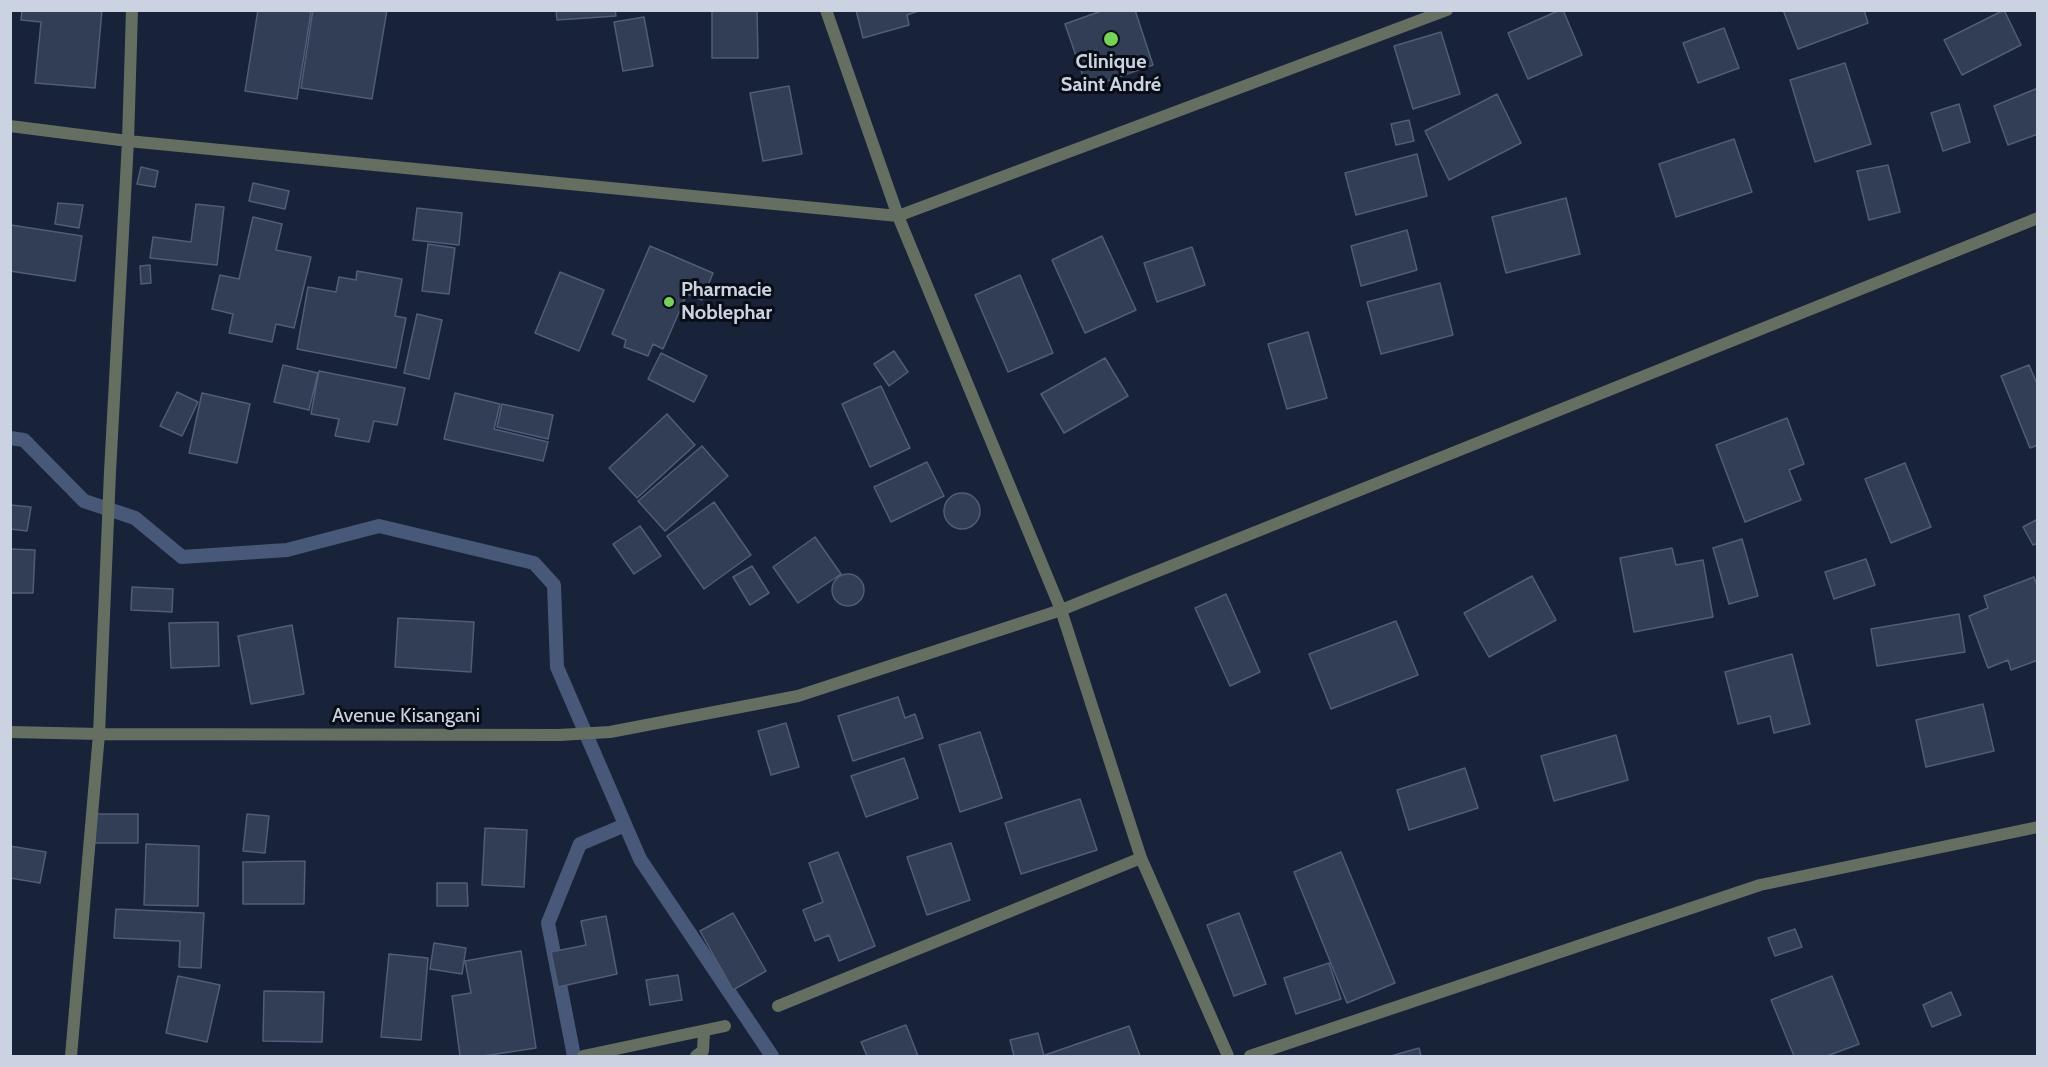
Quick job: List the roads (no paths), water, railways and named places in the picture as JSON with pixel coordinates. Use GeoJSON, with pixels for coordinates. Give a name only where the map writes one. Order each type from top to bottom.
{"type":"FeatureCollection","features":[{"type":"Feature","properties":{"kind":"street"},"geometry":{"type":"LineString","coordinates":[[71,1056],[99,734],[110,472],[128,141],[132,10]]}},
{"type":"Feature","properties":{"kind":"street"},"geometry":{"type":"LineString","coordinates":[[826,10],[898,216],[1061,610],[1141,858],[1228,1056]]}},
{"type":"Feature","properties":{"kind":"street"},"geometry":{"type":"LineString","coordinates":[[10,126],[128,141],[898,216],[1447,10]]}},
{"type":"Feature","properties":{"kind":"street","name":"Avenue Kisangani"},"geometry":{"type":"LineString","coordinates":[[10,732],[560,735],[610,732],[798,696],[1061,610],[2037,218]]}},
{"type":"Feature","properties":{"kind":"street"},"geometry":{"type":"LineString","coordinates":[[1250,1056],[1760,885],[2037,827]]}},
{"type":"Feature","properties":{"kind":"street"},"geometry":{"type":"LineString","coordinates":[[778,1006],[1141,858]]}},
{"type":"Feature","properties":{"kind":"street"},"geometry":{"type":"LineString","coordinates":[[582,1056],[725,1026]]}},
{"type":"Feature","properties":{"kind":"street"},"geometry":{"type":"LineString","coordinates":[[696,1056],[703,1051],[704,1031]]}},
{"type":"Feature","properties":{"kind":"waterway"},"geometry":{"type":"LineString","coordinates":[[10,438],[24,440],[84,501],[135,518],[182,557],[287,550],[379,526],[534,563],[554,585],[557,667],[640,859],[772,1056]]}},
{"type":"Feature","properties":{"kind":"waterway"},"geometry":{"type":"LineString","coordinates":[[574,1056],[548,923],[580,844],[625,825]]}},
{"type":"Feature","properties":{"kind":"place","name":"Clinique Saint André"},"geometry":{"type":"Point","coordinates":[1111,39]}},
{"type":"Feature","properties":{"kind":"place","name":"Pharmacie Noblephar"},"geometry":{"type":"Point","coordinates":[669,302]}}]}
